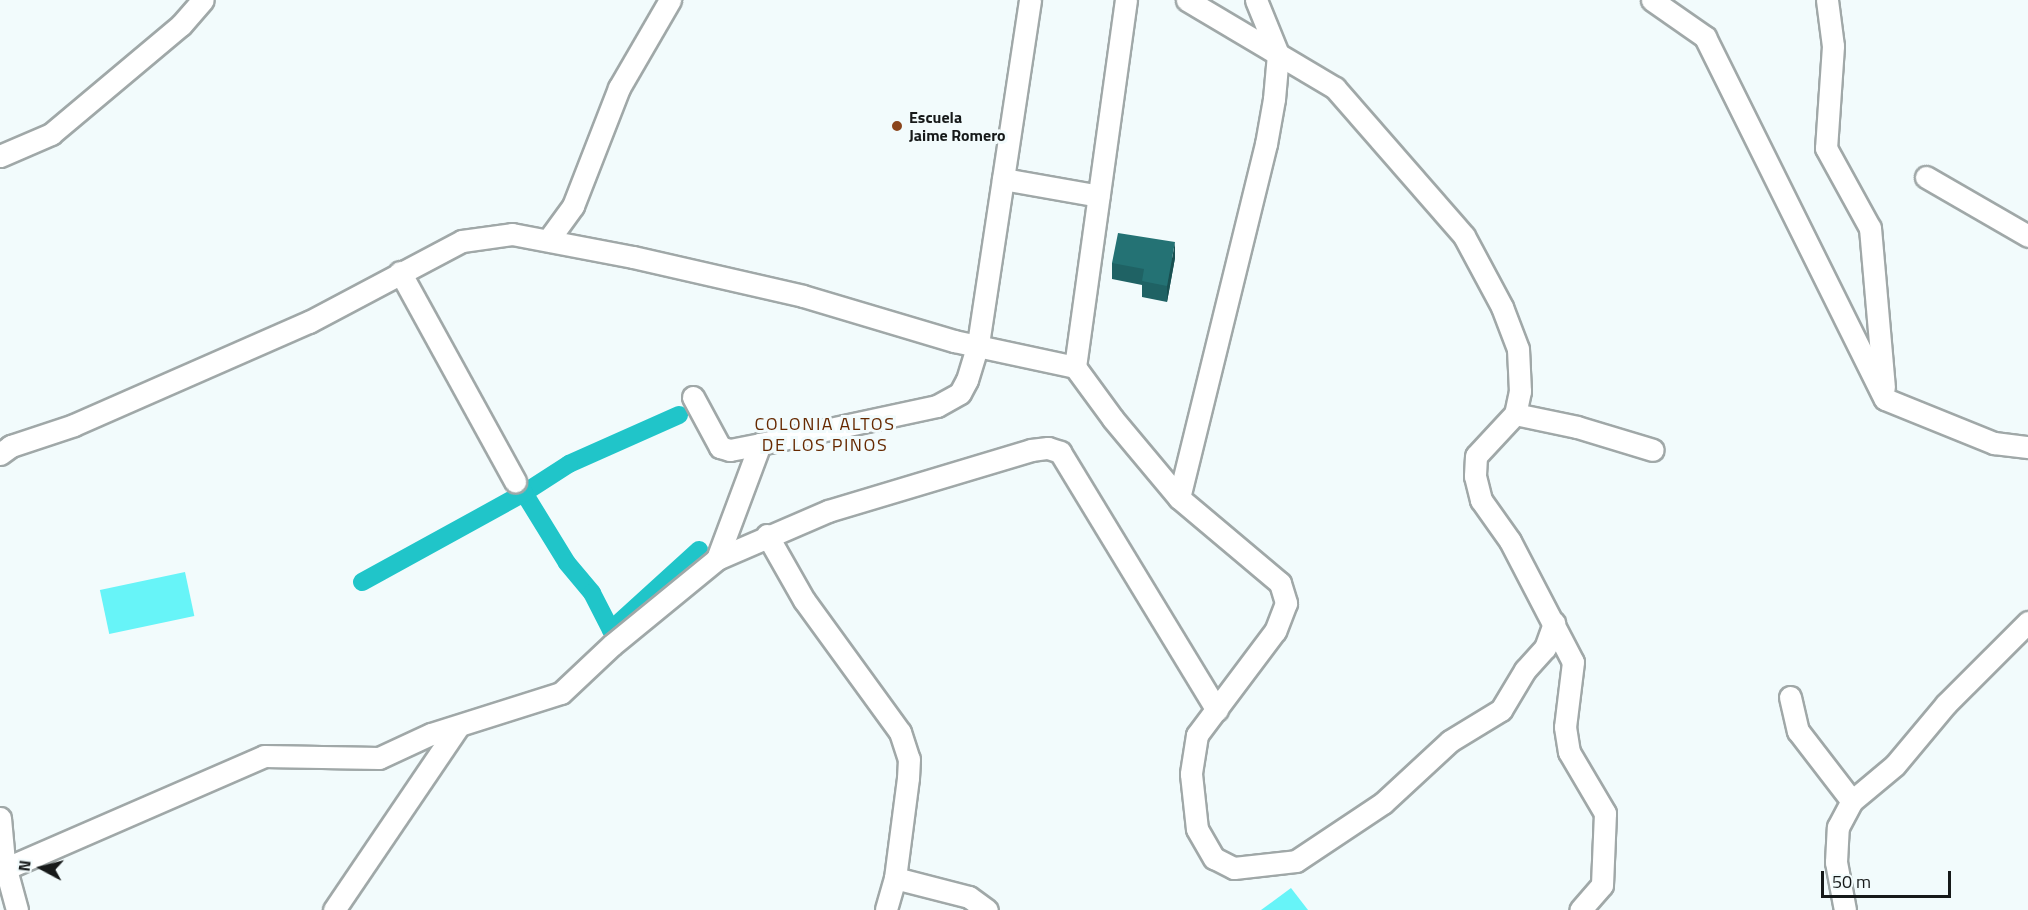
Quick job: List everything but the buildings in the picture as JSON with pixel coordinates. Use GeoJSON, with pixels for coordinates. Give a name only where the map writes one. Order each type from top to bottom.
{"type":"FeatureCollection","features":[{"type":"Feature","properties":{"kind":"street"},"geometry":{"type":"LineString","coordinates":[[0,156],[51,134],[181,25],[203,0]]}},
{"type":"Feature","properties":{"kind":"street"},"geometry":{"type":"LineString","coordinates":[[549,239],[573,206],[619,88],[670,0]]}},
{"type":"Feature","properties":{"kind":"street"},"geometry":{"type":"LineString","coordinates":[[693,397],[720,447],[730,450],[948,401],[960,393],[967,380],[978,344],[1030,0]]}},
{"type":"Feature","properties":{"kind":"street"},"geometry":{"type":"LineString","coordinates":[[1075,367],[1126,0]]}},
{"type":"Feature","properties":{"kind":"street"},"geometry":{"type":"LineString","coordinates":[[1186,0],[1335,88],[1464,236],[1502,307],[1518,349],[1520,391],[1515,414],[1476,456],[1475,476],[1481,500],[1510,541],[1573,662],[1565,727],[1569,752],[1605,813],[1602,885],[1580,910]]}},
{"type":"Feature","properties":{"kind":"street"},"geometry":{"type":"LineString","coordinates":[[1179,498],[1266,144],[1278,54],[1256,0]]}},
{"type":"Feature","properties":{"kind":"street"},"geometry":{"type":"LineString","coordinates":[[1652,0],[1705,37],[1885,399],[1994,443],[2028,447]]}},
{"type":"Feature","properties":{"kind":"street"},"geometry":{"type":"LineString","coordinates":[[1827,0],[1833,46],[1826,148],[1870,228],[1885,399]]}},
{"type":"Feature","properties":{"kind":"street"},"geometry":{"type":"LineString","coordinates":[[1926,177],[2028,236]]}},
{"type":"Feature","properties":{"kind":"street"},"geometry":{"type":"LineString","coordinates":[[1003,179],[1099,196]]}},
{"type":"Feature","properties":{"kind":"street"},"geometry":{"type":"LineString","coordinates":[[0,454],[11,446],[74,425],[309,322],[462,241],[512,234],[549,239],[803,296],[954,342],[978,344],[1075,367],[1113,419],[1179,498],[1280,584],[1286,603],[1275,631],[1197,735],[1191,774],[1197,829],[1215,858],[1234,868],[1296,861],[1383,803],[1450,741],[1501,710],[1525,670],[1545,648],[1554,623]]}},
{"type":"Feature","properties":{"kind":"street"},"geometry":{"type":"LineString","coordinates":[[400,272],[515,481]]}},
{"type":"Feature","properties":{"kind":"street"},"geometry":{"type":"LineString","coordinates":[[1515,414],[1653,450]]}},
{"type":"Feature","properties":{"kind":"street"},"geometry":{"type":"LineString","coordinates":[[717,560],[760,444]]}},
{"type":"Feature","properties":{"kind":"street"},"geometry":{"type":"LineString","coordinates":[[3,871],[264,756],[378,758],[458,727],[561,693],[612,645],[717,560],[767,535],[828,511],[1031,450],[1048,448],[1060,452],[1217,710]]}},
{"type":"Feature","properties":{"kind":"street"},"geometry":{"type":"LineString","coordinates":[[767,535],[804,600],[900,732],[909,759],[895,878],[886,910]]}},
{"type":"Feature","properties":{"kind":"street"},"geometry":{"type":"LineString","coordinates":[[1845,910],[1836,862],[1838,827],[1852,801],[1895,765],[1953,697],[2028,622]]}},
{"type":"Feature","properties":{"kind":"street"},"geometry":{"type":"LineString","coordinates":[[1790,697],[1798,731],[1852,801]]}},
{"type":"Feature","properties":{"kind":"street"},"geometry":{"type":"LineString","coordinates":[[334,910],[458,727]]}},
{"type":"Feature","properties":{"kind":"street"},"geometry":{"type":"LineString","coordinates":[[0,818],[3,871],[17,910]]}},
{"type":"Feature","properties":{"kind":"street"},"geometry":{"type":"LineString","coordinates":[[895,878],[969,897],[987,910]]}},
{"type":"Feature","properties":{"kind":"shaded area"},"geometry":{"type":"Polygon","coordinates":[[[185,572],[194,616],[109,634],[100,590],[185,572]]]}},
{"type":"Feature","properties":{"kind":"shaded area"},"geometry":{"type":"Polygon","coordinates":[[[1291,888],[1308,910],[1261,910],[1291,888]]]}},
{"type":"Feature","properties":{"kind":"waterway"},"geometry":{"type":"LineString","coordinates":[[679,415],[569,464],[524,493],[567,563],[592,593],[611,630],[699,550]]}},
{"type":"Feature","properties":{"kind":"waterway"},"geometry":{"type":"LineString","coordinates":[[362,582],[524,493],[519,484]]}},
{"type":"Feature","properties":{"kind":"place","name":"Escuela Jaime Romero"},"geometry":{"type":"Point","coordinates":[897,126]}},
{"type":"Feature","properties":{"kind":"district","name":"COLONIA ALTOS DE LOS PINOS"},"geometry":{"type":"Point","coordinates":[825,435]}}]}
